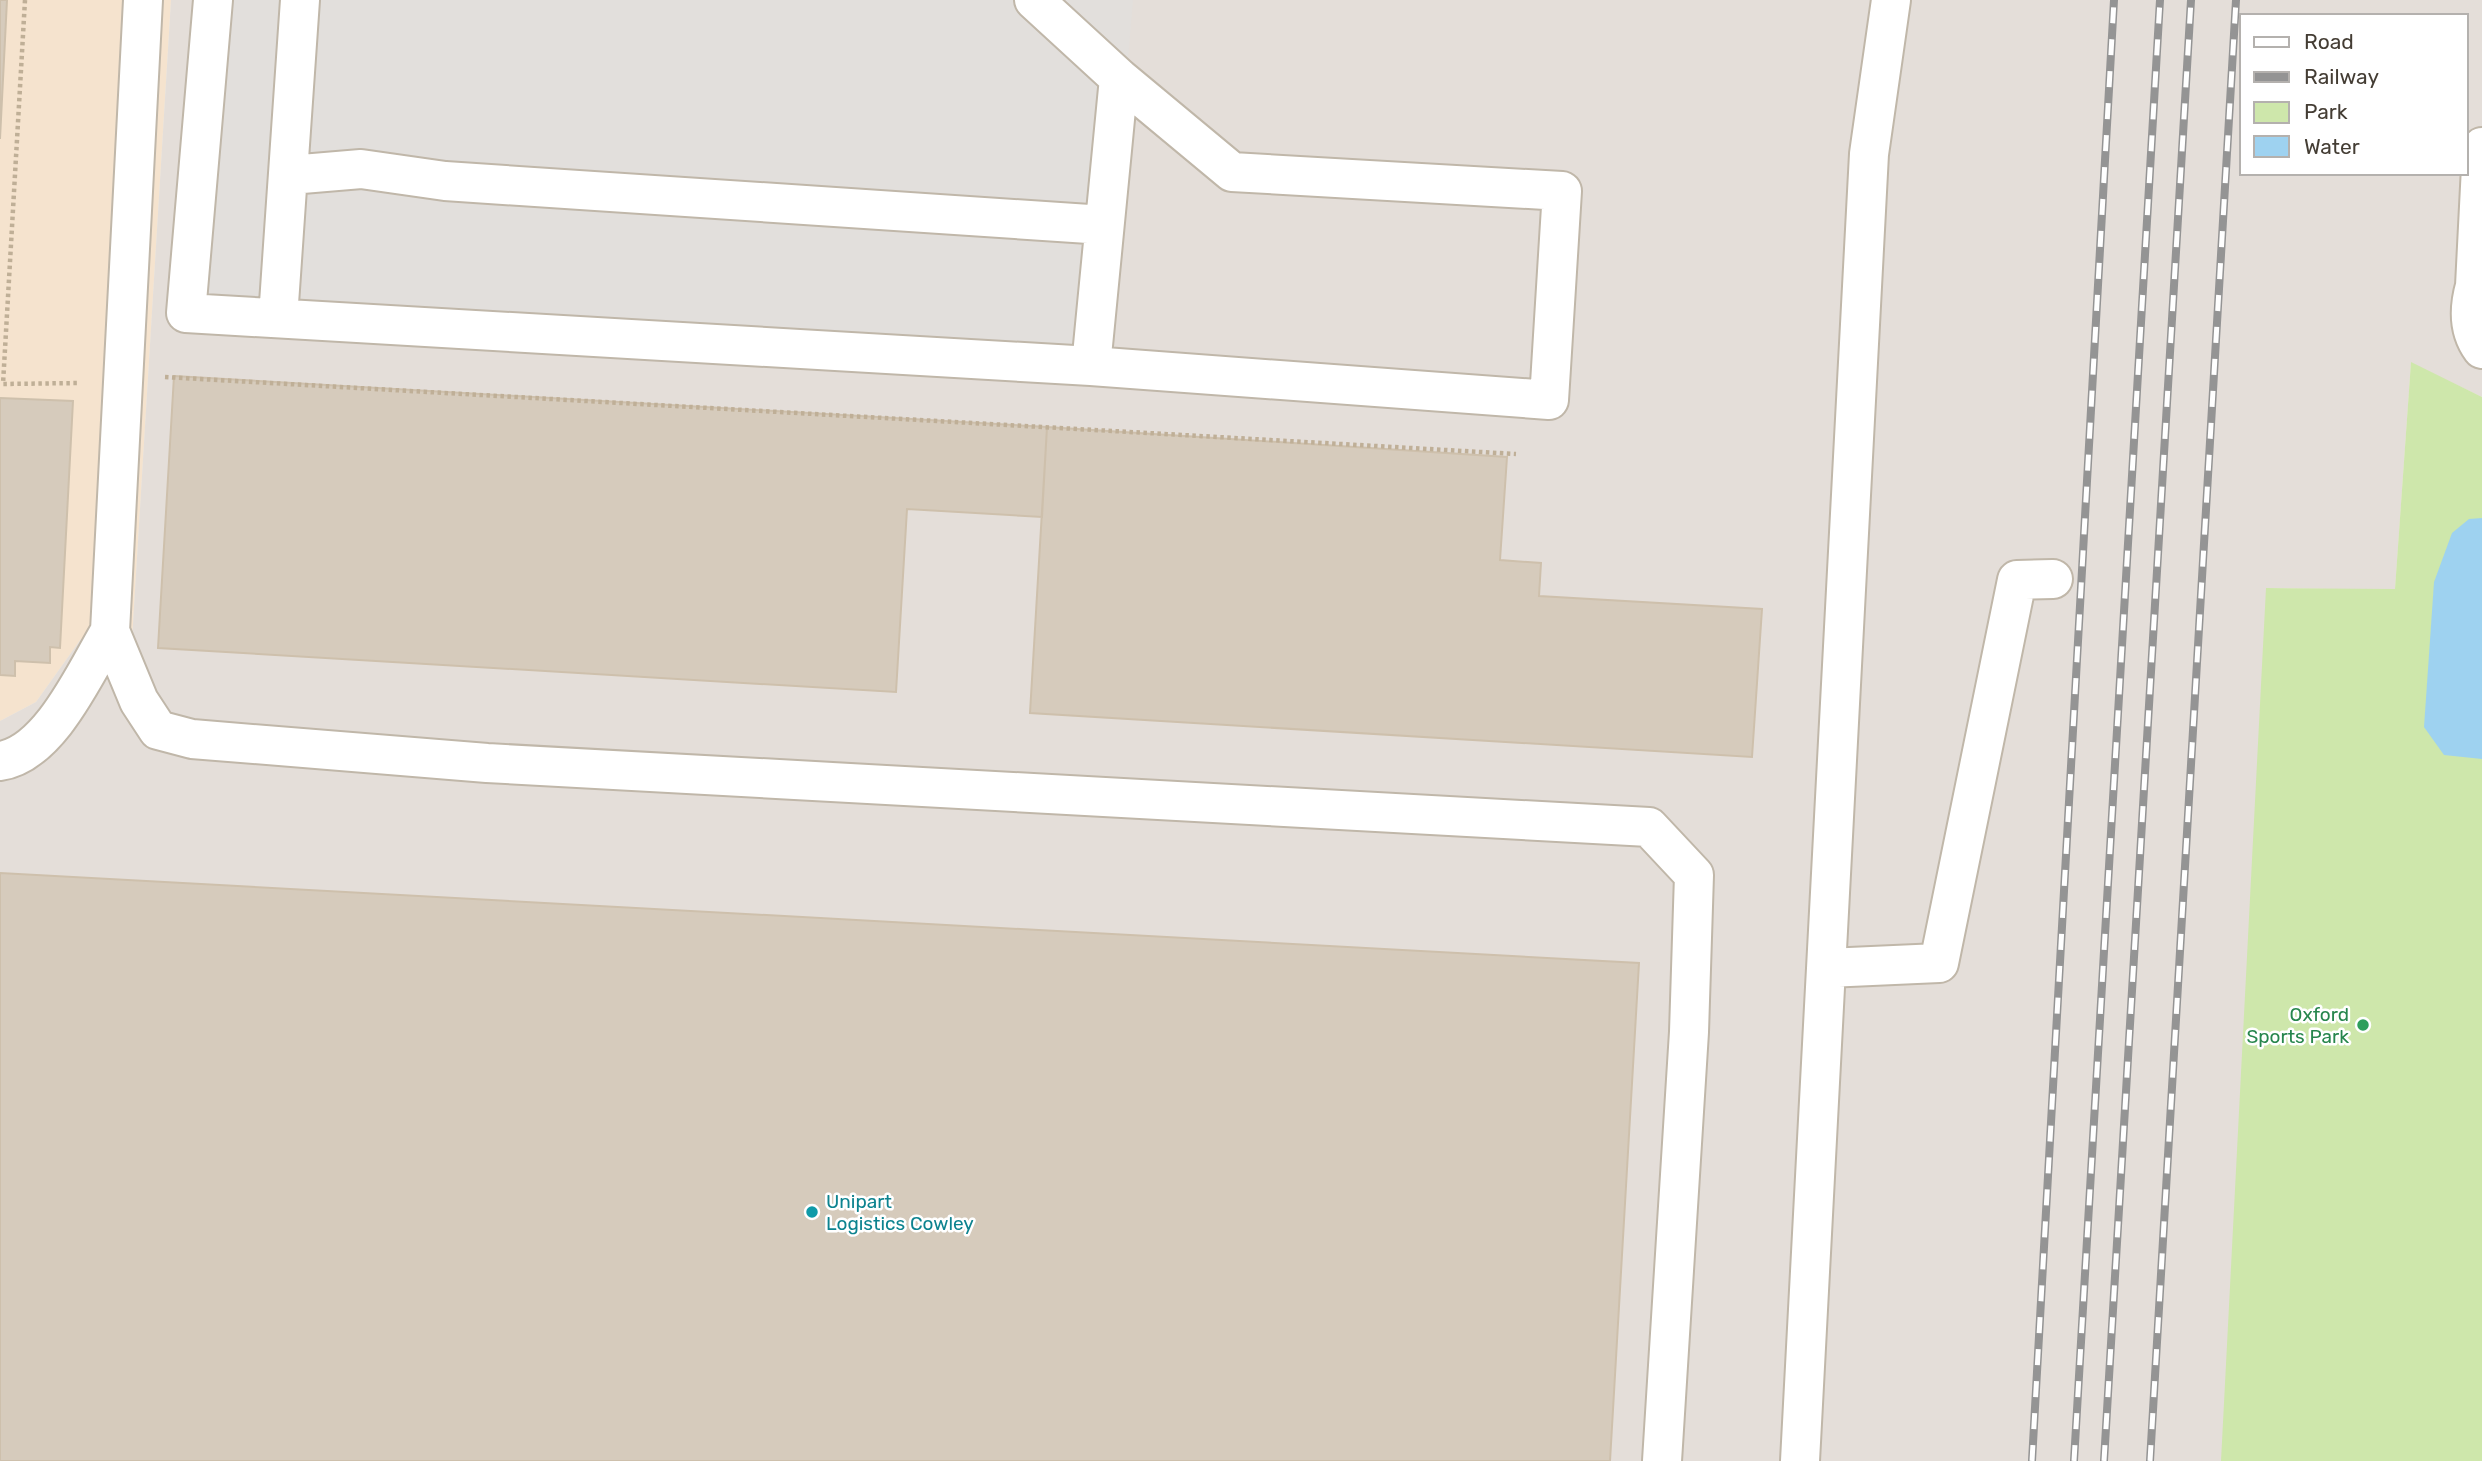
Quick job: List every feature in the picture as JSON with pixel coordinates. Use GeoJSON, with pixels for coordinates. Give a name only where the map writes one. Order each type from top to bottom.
{"type":"FeatureCollection","features":[{"type":"Feature","properties":{"kind":"lane"},"geometry":{"type":"LineString","coordinates":[[143,0],[110,631],[139,701],[158,730],[192,739],[487,763],[1649,827],[1694,876],[1689,1032],[1662,1461]]}},
{"type":"Feature","properties":{"kind":"lane"},"geometry":{"type":"LineString","coordinates":[[213,0],[186,313],[1091,366],[1549,400],[1562,191],[1231,173],[1119,78],[1034,0]]}},
{"type":"Feature","properties":{"kind":"lane"},"geometry":{"type":"LineString","coordinates":[[278,318],[290,175],[300,0]]}},
{"type":"Feature","properties":{"kind":"lane"},"geometry":{"type":"LineString","coordinates":[[1800,1461],[1869,154],[1891,0]]}},
{"type":"Feature","properties":{"kind":"lane"},"geometry":{"type":"LineString","coordinates":[[1091,366],[1119,78]]}},
{"type":"Feature","properties":{"kind":"lane"},"geometry":{"type":"LineString","coordinates":[[2482,147],[2479,279],[2470,302],[2471,326],[2482,349]]}},
{"type":"Feature","properties":{"kind":"lane"},"geometry":{"type":"LineString","coordinates":[[290,175],[361,169],[445,181],[1104,225]]}},
{"type":"Feature","properties":{"kind":"lane"},"geometry":{"type":"LineString","coordinates":[[1827,968],[1939,963],[2017,580],[2053,579]]}},
{"type":"Feature","properties":{"kind":"lane"},"geometry":{"type":"LineString","coordinates":[[0,761],[12,760],[53,726],[110,631]]}},
{"type":"Feature","properties":{"kind":"shaded area"},"geometry":{"type":"Polygon","coordinates":[[[0,0],[171,0],[132,641],[81,639],[36,702],[0,721],[0,0]]]}},
{"type":"Feature","properties":{"kind":"shaded area"},"geometry":{"type":"Polygon","coordinates":[[[171,0],[2482,0],[2482,397],[2411,363],[2395,590],[2267,588],[2222,1461],[0,1461],[0,721],[36,702],[81,639],[132,640],[171,0]]]}},
{"type":"Feature","properties":{"kind":"shaded area"},"geometry":{"type":"Polygon","coordinates":[[[205,0],[1133,0],[1101,386],[181,333],[205,0]]]}},
{"type":"Feature","properties":{"kind":"green space","name":"Oxford Sports Park"},"geometry":{"type":"Polygon","coordinates":[[[2411,362],[2482,397],[2482,1461],[2221,1461],[2266,588],[2395,589],[2411,362]]]}},
{"type":"Feature","properties":{"kind":"water"},"geometry":{"type":"Polygon","coordinates":[[[2482,518],[2482,759],[2444,755],[2424,727],[2434,582],[2452,533],[2469,519],[2482,518]]]}},
{"type":"Feature","properties":{"kind":"building"},"geometry":{"type":"Polygon","coordinates":[[[0,0],[7,0],[0,139],[0,0]]]}},
{"type":"Feature","properties":{"kind":"building"},"geometry":{"type":"Polygon","coordinates":[[[174,376],[1047,427],[1042,517],[907,509],[896,692],[158,648],[174,376]]]}},
{"type":"Feature","properties":{"kind":"building"},"geometry":{"type":"Polygon","coordinates":[[[0,398],[73,401],[60,648],[50,647],[50,663],[15,661],[15,676],[0,675],[0,398]]]}},
{"type":"Feature","properties":{"kind":"building"},"geometry":{"type":"Polygon","coordinates":[[[1047,427],[1507,457],[1500,560],[1541,563],[1539,596],[1762,609],[1752,757],[1030,713],[1047,427]]]}},
{"type":"Feature","properties":{"kind":"building","name":"Unipart Logistics Cowley"},"geometry":{"type":"Polygon","coordinates":[[[0,873],[1639,963],[1610,1461],[0,1461],[0,873]]]}},
{"type":"Feature","properties":{"kind":"railway"},"geometry":{"type":"LineString","coordinates":[[2032,1461],[2114,0]]}},
{"type":"Feature","properties":{"kind":"railway"},"geometry":{"type":"LineString","coordinates":[[2074,1461],[2160,0]]}},
{"type":"Feature","properties":{"kind":"railway"},"geometry":{"type":"LineString","coordinates":[[2104,1461],[2191,0]]}},
{"type":"Feature","properties":{"kind":"railway"},"geometry":{"type":"LineString","coordinates":[[2150,1461],[2236,0]]}},
{"type":"Feature","properties":{"kind":"place","name":"Oxford Sports Park"},"geometry":{"type":"Point","coordinates":[2363,1025]}},
{"type":"Feature","properties":{"kind":"place","name":"Unipart Logistics Cowley"},"geometry":{"type":"Point","coordinates":[812,1212]}}]}
